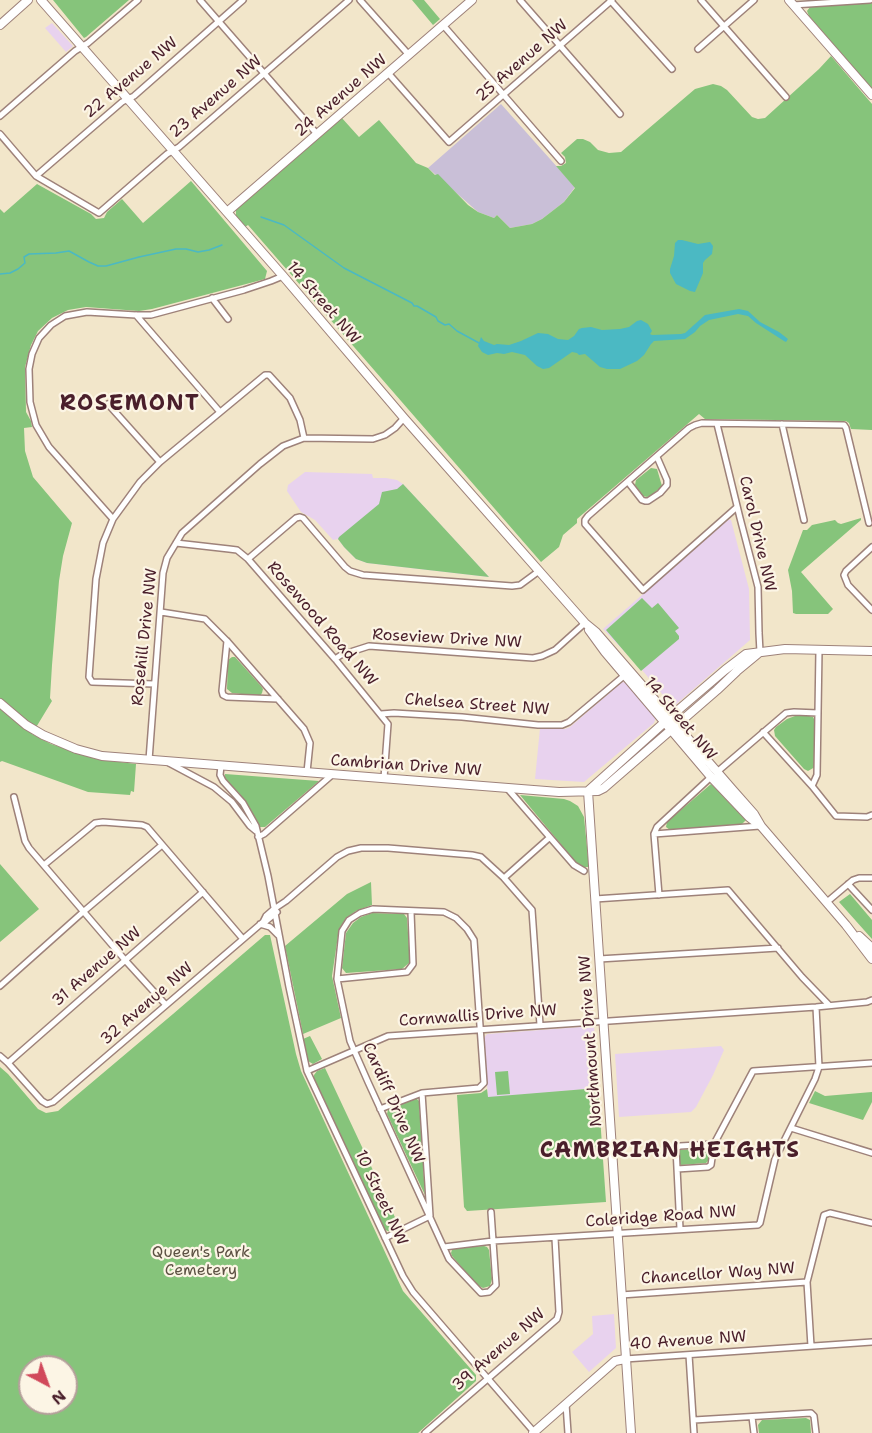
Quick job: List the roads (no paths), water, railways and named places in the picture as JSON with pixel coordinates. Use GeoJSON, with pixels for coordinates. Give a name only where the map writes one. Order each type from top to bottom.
{"type":"FeatureCollection","features":[{"type":"Feature","properties":{"kind":"street"},"geometry":{"type":"LineString","coordinates":[[0,25],[28,0]]}},
{"type":"Feature","properties":{"kind":"street","name":"14 Street NW"},"geometry":{"type":"LineString","coordinates":[[41,0],[404,418],[585,623],[596,632],[714,774],[754,814],[761,826],[846,925],[872,959]]}},
{"type":"Feature","properties":{"kind":"street"},"geometry":{"type":"LineString","coordinates":[[0,116],[138,0]]}},
{"type":"Feature","properties":{"kind":"street"},"geometry":{"type":"LineString","coordinates":[[200,0],[317,134]]}},
{"type":"Feature","properties":{"kind":"street","name":"22 Avenue NW"},"geometry":{"type":"LineString","coordinates":[[36,176],[243,0]]}},
{"type":"Feature","properties":{"kind":"street","name":"23 Avenue NW"},"geometry":{"type":"LineString","coordinates":[[36,176],[99,213],[349,0]]}},
{"type":"Feature","properties":{"kind":"street"},"geometry":{"type":"LineString","coordinates":[[360,0],[409,55]]}},
{"type":"Feature","properties":{"kind":"street","name":"24 Avenue NW"},"geometry":{"type":"LineString","coordinates":[[227,212],[472,0]]}},
{"type":"Feature","properties":{"kind":"street"},"geometry":{"type":"LineString","coordinates":[[520,0],[620,114]]}},
{"type":"Feature","properties":{"kind":"street"},"geometry":{"type":"LineString","coordinates":[[611,0],[672,69]]}},
{"type":"Feature","properties":{"kind":"street","name":"25 Avenue NW"},"geometry":{"type":"LineString","coordinates":[[388,73],[449,142],[611,0]]}},
{"type":"Feature","properties":{"kind":"street"},"geometry":{"type":"LineString","coordinates":[[701,0],[786,97]]}},
{"type":"Feature","properties":{"kind":"street"},"geometry":{"type":"LineString","coordinates":[[698,49],[754,0]]}},
{"type":"Feature","properties":{"kind":"street"},"geometry":{"type":"LineString","coordinates":[[791,2],[870,0]]}},
{"type":"Feature","properties":{"kind":"street"},"geometry":{"type":"LineString","coordinates":[[791,2],[872,95]]}},
{"type":"Feature","properties":{"kind":"street"},"geometry":{"type":"LineString","coordinates":[[443,26],[561,161]]}},
{"type":"Feature","properties":{"kind":"street"},"geometry":{"type":"LineString","coordinates":[[0,134],[36,176]]}},
{"type":"Feature","properties":{"kind":"street"},"geometry":{"type":"LineString","coordinates":[[113,519],[49,447],[36,425],[30,402],[29,369],[39,338],[51,325],[65,316],[87,312],[151,315],[283,276]]}},
{"type":"Feature","properties":{"kind":"street"},"geometry":{"type":"LineString","coordinates":[[212,298],[228,319]]}},
{"type":"Feature","properties":{"kind":"street"},"geometry":{"type":"LineString","coordinates":[[136,315],[220,412]]}},
{"type":"Feature","properties":{"kind":"street"},"geometry":{"type":"LineString","coordinates":[[154,684],[92,682],[89,677],[96,579],[103,543],[113,519],[140,482],[160,462],[265,375],[269,375],[290,398],[300,420],[304,438]]}},
{"type":"Feature","properties":{"kind":"street"},"geometry":{"type":"LineString","coordinates":[[108,404],[160,462]]}},
{"type":"Feature","properties":{"kind":"street","name":"Rosehill Drive NW"},"geometry":{"type":"LineString","coordinates":[[148,760],[163,573],[167,558],[182,533],[283,446],[304,438],[373,439],[390,431],[404,418]]}},
{"type":"Feature","properties":{"kind":"street"},"geometry":{"type":"LineString","coordinates":[[737,507],[643,590],[585,524],[588,516],[695,424],[842,424],[846,428],[868,523]]}},
{"type":"Feature","properties":{"kind":"street","name":"Carol Drive NW"},"geometry":{"type":"LineString","coordinates":[[717,424],[758,587],[760,652]]}},
{"type":"Feature","properties":{"kind":"street"},"geometry":{"type":"LineString","coordinates":[[782,424],[804,520]]}},
{"type":"Feature","properties":{"kind":"street"},"geometry":{"type":"LineString","coordinates":[[628,482],[642,500],[648,501],[660,493],[668,485],[657,457]]}},
{"type":"Feature","properties":{"kind":"street"},"geometry":{"type":"LineString","coordinates":[[248,559],[300,517],[345,567],[363,575],[512,586],[520,585],[539,571]]}},
{"type":"Feature","properties":{"kind":"street","name":"Rosewood Road NW"},"geometry":{"type":"LineString","coordinates":[[176,543],[237,550],[248,559],[388,724],[384,778]]}},
{"type":"Feature","properties":{"kind":"street"},"geometry":{"type":"LineString","coordinates":[[872,547],[844,575],[848,585],[872,609]]}},
{"type":"Feature","properties":{"kind":"street"},"geometry":{"type":"LineString","coordinates":[[161,612],[205,619],[227,641],[304,729],[309,738],[310,748],[307,772]]}},
{"type":"Feature","properties":{"kind":"street","name":"14 Street NW"},"geometry":{"type":"LineString","coordinates":[[585,623],[592,636],[667,720]]}},
{"type":"Feature","properties":{"kind":"street","name":"Roseview Drive NW"},"geometry":{"type":"LineString","coordinates":[[335,659],[369,646],[532,658],[555,650],[585,623]]}},
{"type":"Feature","properties":{"kind":"street"},"geometry":{"type":"LineString","coordinates":[[227,641],[223,695],[227,698],[278,699]]}},
{"type":"Feature","properties":{"kind":"street"},"geometry":{"type":"LineString","coordinates":[[588,791],[667,720],[746,654],[785,649],[872,651]]}},
{"type":"Feature","properties":{"kind":"street"},"geometry":{"type":"LineString","coordinates":[[812,786],[817,775],[819,650]]}},
{"type":"Feature","properties":{"kind":"street"},"geometry":{"type":"LineString","coordinates":[[588,791],[598,791],[604,788],[760,652]]}},
{"type":"Feature","properties":{"kind":"street","name":"Chelsea Street NW"},"geometry":{"type":"LineString","coordinates":[[381,714],[394,712],[538,725],[562,725],[569,722],[625,675]]}},
{"type":"Feature","properties":{"kind":"street","name":"10 Street NW"},"geometry":{"type":"LineString","coordinates":[[0,703],[26,725],[57,742],[102,756],[221,766],[220,775],[223,781],[243,803],[255,823],[307,1071],[385,1238],[413,1292],[534,1432]]}},
{"type":"Feature","properties":{"kind":"street"},"geometry":{"type":"LineString","coordinates":[[659,895],[654,834],[661,822],[786,713],[818,713]]}},
{"type":"Feature","properties":{"kind":"street"},"geometry":{"type":"LineString","coordinates":[[763,732],[836,816],[867,817],[872,815]]}},
{"type":"Feature","properties":{"kind":"street","name":"10 Street NW"},"geometry":{"type":"LineString","coordinates":[[164,761],[214,787],[232,802],[257,834]]}},
{"type":"Feature","properties":{"kind":"street","name":"Cambrian Drive NW"},"geometry":{"type":"LineString","coordinates":[[221,766],[559,792],[588,791]]}},
{"type":"Feature","properties":{"kind":"street"},"geometry":{"type":"LineString","coordinates":[[257,834],[266,833],[333,774]]}},
{"type":"Feature","properties":{"kind":"street"},"geometry":{"type":"LineString","coordinates":[[506,787],[574,865],[584,871]]}},
{"type":"Feature","properties":{"kind":"street","name":"Northmount Drive NW"},"geometry":{"type":"LineString","coordinates":[[588,791],[631,1433]]}},
{"type":"Feature","properties":{"kind":"street"},"geometry":{"type":"LineString","coordinates":[[14,797],[25,841],[124,960],[166,1005]]}},
{"type":"Feature","properties":{"kind":"street"},"geometry":{"type":"LineString","coordinates":[[44,865],[95,823],[142,825],[147,827],[243,939]]}},
{"type":"Feature","properties":{"kind":"street"},"geometry":{"type":"LineString","coordinates":[[654,834],[761,826]]}},
{"type":"Feature","properties":{"kind":"street"},"geometry":{"type":"LineString","coordinates":[[504,878],[549,838]]}},
{"type":"Feature","properties":{"kind":"street"},"geometry":{"type":"LineString","coordinates":[[0,986],[162,845]]}},
{"type":"Feature","properties":{"kind":"street","name":"32 Avenue NW"},"geometry":{"type":"LineString","coordinates":[[8,1063],[42,1101],[47,1104],[53,1102],[261,923],[265,922],[337,857],[361,848],[472,855],[481,857],[504,878],[532,910],[540,1025]]}},
{"type":"Feature","properties":{"kind":"street"},"geometry":{"type":"LineString","coordinates":[[826,902],[852,880],[872,878]]}},
{"type":"Feature","properties":{"kind":"street"},"geometry":{"type":"LineString","coordinates":[[848,884],[872,910]]}},
{"type":"Feature","properties":{"kind":"street"},"geometry":{"type":"LineString","coordinates":[[595,899],[728,890],[829,1005]]}},
{"type":"Feature","properties":{"kind":"street","name":"31 Avenue NW"},"geometry":{"type":"LineString","coordinates":[[8,1063],[203,892]]}},
{"type":"Feature","properties":{"kind":"street"},"geometry":{"type":"LineString","coordinates":[[271,892],[280,899],[287,900]]}},
{"type":"Feature","properties":{"kind":"street","name":"Cardiff Drive NW"},"geometry":{"type":"LineString","coordinates":[[422,1093],[479,1088],[483,1083],[474,940],[456,918],[444,912],[373,909],[349,920],[342,931],[337,979],[350,1041],[449,1259],[481,1293],[489,1292],[496,1285],[491,1212]]}},
{"type":"Feature","properties":{"kind":"street"},"geometry":{"type":"LineString","coordinates":[[337,979],[407,972],[413,964],[411,912]]}},
{"type":"Feature","properties":{"kind":"street"},"geometry":{"type":"LineString","coordinates":[[261,923],[270,927],[279,936]]}},
{"type":"Feature","properties":{"kind":"street","name":"14 Street NW"},"geometry":{"type":"LineString","coordinates":[[846,925],[872,948]]}},
{"type":"Feature","properties":{"kind":"street"},"geometry":{"type":"LineString","coordinates":[[599,959],[778,948]]}},
{"type":"Feature","properties":{"kind":"street","name":"Cornwallis Drive NW"},"geometry":{"type":"LineString","coordinates":[[307,1071],[388,1036],[816,1007],[872,1000]]}},
{"type":"Feature","properties":{"kind":"street","name":"Coleridge Road NW"},"geometry":{"type":"LineString","coordinates":[[444,1247],[493,1241],[758,1225],[775,1159],[819,1067],[816,1007]]}},
{"type":"Feature","properties":{"kind":"street"},"geometry":{"type":"LineString","coordinates":[[0,1056],[8,1063]]}},
{"type":"Feature","properties":{"kind":"street"},"geometry":{"type":"LineString","coordinates":[[677,1169],[711,1165],[714,1144],[753,1071],[872,1063]]}},
{"type":"Feature","properties":{"kind":"street"},"geometry":{"type":"LineString","coordinates":[[380,1109],[422,1093],[430,1216],[385,1238]]}},
{"type":"Feature","properties":{"kind":"street"},"geometry":{"type":"LineString","coordinates":[[791,1128],[872,1153]]}},
{"type":"Feature","properties":{"kind":"street"},"geometry":{"type":"LineString","coordinates":[[680,1228],[676,1148],[714,1144]]}},
{"type":"Feature","properties":{"kind":"street","name":"Chancellor Way NW"},"geometry":{"type":"LineString","coordinates":[[621,1295],[807,1282],[825,1215],[830,1213],[872,1223]]}},
{"type":"Feature","properties":{"kind":"street","name":"39 Avenue NW"},"geometry":{"type":"LineString","coordinates":[[425,1433],[557,1319],[559,1312],[555,1238]]}},
{"type":"Feature","properties":{"kind":"street"},"geometry":{"type":"LineString","coordinates":[[807,1282],[812,1346]]}},
{"type":"Feature","properties":{"kind":"street","name":"40 Avenue NW"},"geometry":{"type":"LineString","coordinates":[[534,1432],[615,1361],[872,1342]]}},
{"type":"Feature","properties":{"kind":"street"},"geometry":{"type":"LineString","coordinates":[[689,1355],[694,1433]]}},
{"type":"Feature","properties":{"kind":"street"},"geometry":{"type":"LineString","coordinates":[[566,1404],[568,1433]]}},
{"type":"Feature","properties":{"kind":"street"},"geometry":{"type":"LineString","coordinates":[[694,1420],[811,1413],[814,1416],[816,1433]]}},
{"type":"Feature","properties":{"kind":"street"},"geometry":{"type":"LineString","coordinates":[[753,1416],[754,1433]]}},
{"type":"Feature","properties":{"kind":"water"},"geometry":{"type":"Polygon","coordinates":[[[678,240],[698,244],[710,242],[713,246],[712,254],[703,263],[703,273],[695,292],[676,284],[670,273],[675,243],[678,240]]]}},
{"type":"Feature","properties":{"kind":"water"},"geometry":{"type":"Polygon","coordinates":[[[739,309],[748,311],[760,322],[788,339],[784,341],[748,316],[738,314],[709,320],[685,339],[654,341],[637,361],[620,369],[600,367],[585,354],[579,355],[572,352],[549,368],[543,369],[525,355],[512,352],[488,355],[478,346],[481,337],[484,341],[494,345],[509,345],[538,333],[568,340],[582,328],[620,329],[641,320],[648,324],[652,335],[681,334],[705,315],[739,309]]]}},
{"type":"Feature","properties":{"kind":"waterway"},"geometry":{"type":"LineString","coordinates":[[261,217],[284,225],[344,268],[412,303],[436,317],[438,321],[445,325],[449,324],[479,343]]}},
{"type":"Feature","properties":{"kind":"waterway"},"geometry":{"type":"LineString","coordinates":[[0,274],[18,269],[25,263],[24,257],[29,254],[69,251],[98,266],[106,266],[176,249],[198,252],[222,245]]}},
{"type":"Feature","properties":{"kind":"district","name":"ROSEMONT"},"geometry":{"type":"Point","coordinates":[130,404]}},
{"type":"Feature","properties":{"kind":"district","name":"CAMBRIAN HEIGHTS"},"geometry":{"type":"Point","coordinates":[670,1151]}},
{"type":"Feature","properties":{"kind":"park label","name":"Queen's Park Cemetery"},"geometry":{"type":"Point","coordinates":[201,1262]}}]}
